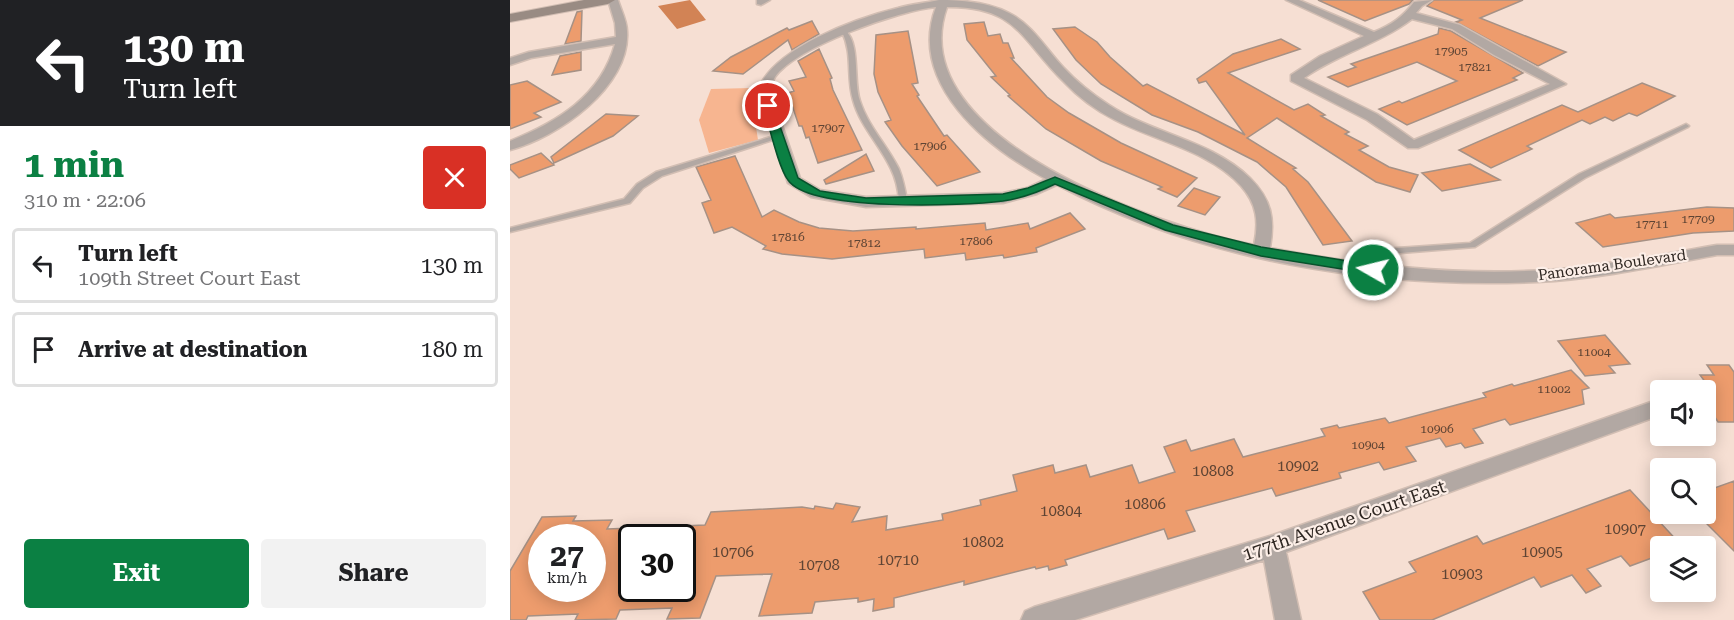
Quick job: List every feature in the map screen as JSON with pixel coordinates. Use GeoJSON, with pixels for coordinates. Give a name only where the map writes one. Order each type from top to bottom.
{"type":"FeatureCollection","features":[{"type":"Feature","properties":{"kind":"street"},"geometry":{"type":"LineString","coordinates":[[510,18],[608,0]]}},
{"type":"Feature","properties":{"kind":"street"},"geometry":{"type":"LineString","coordinates":[[510,146],[556,125],[589,102],[604,83],[621,40],[622,28],[613,0]]}},
{"type":"Feature","properties":{"kind":"street"},"geometry":{"type":"LineString","coordinates":[[1292,0],[1375,37]]}},
{"type":"Feature","properties":{"kind":"street"},"geometry":{"type":"LineString","coordinates":[[1410,15],[1456,27],[1498,53],[1560,84],[1413,145],[1372,117],[1295,78],[1324,58],[1375,37],[1410,15],[1418,4],[1427,0]]}},
{"type":"Feature","properties":{"kind":"street"},"geometry":{"type":"LineString","coordinates":[[1055,180],[1032,191],[1003,198],[847,200],[807,190],[793,180],[777,137],[764,90],[768,79],[791,58],[888,13],[943,2],[983,7],[1001,13],[1029,30],[1060,73],[1103,108],[1222,164],[1252,188],[1263,202],[1268,233],[1261,252]]}},
{"type":"Feature","properties":{"kind":"street","name":"Panorama Boulevard"},"geometry":{"type":"LineString","coordinates":[[943,2],[936,23],[934,53],[939,69],[958,102],[971,118],[1009,152],[1055,180],[1169,228],[1261,252],[1373,270],[1464,277],[1537,276],[1734,250]]}},
{"type":"Feature","properties":{"kind":"street"},"geometry":{"type":"LineString","coordinates":[[510,62],[529,55],[621,40]]}},
{"type":"Feature","properties":{"kind":"street","name":"177th Avenue Court East"},"geometry":{"type":"LineString","coordinates":[[1034,620],[1273,546],[1650,410]]}},
{"type":"Feature","properties":{"kind":"street"},"geometry":{"type":"LineString","coordinates":[[1273,546],[1288,620]]}},
{"type":"Feature","properties":{"kind":"lane"},"geometry":{"type":"LineString","coordinates":[[846,32],[853,45],[856,100],[866,122],[897,168],[902,184],[903,200]]}},
{"type":"Feature","properties":{"kind":"lane"},"geometry":{"type":"LineString","coordinates":[[1373,270],[1376,256],[1386,252],[1472,246],[1582,176],[1686,126]]}},
{"type":"Feature","properties":{"kind":"lane"},"geometry":{"type":"LineString","coordinates":[[510,230],[627,201],[640,186],[659,174],[777,137]]}},
{"type":"Feature","properties":{"kind":"shaded area"},"geometry":{"type":"Polygon","coordinates":[[[690,0],[706,20],[677,29],[658,6],[690,0]]]}},
{"type":"Feature","properties":{"kind":"shaded area"},"geometry":{"type":"Polygon","coordinates":[[[750,88],[758,140],[709,153],[699,120],[711,89],[750,88]]]}},
{"type":"Feature","properties":{"kind":"building"},"geometry":{"type":"Polygon","coordinates":[[[1318,0],[1413,0],[1409,4],[1365,21],[1318,0]]]}},
{"type":"Feature","properties":{"kind":"building"},"geometry":{"type":"Polygon","coordinates":[[[1434,0],[1523,0],[1480,18],[1566,52],[1538,66],[1456,22],[1462,20],[1427,6],[1434,0]]]}},
{"type":"Feature","properties":{"kind":"building"},"geometry":{"type":"Polygon","coordinates":[[[582,11],[581,41],[565,44],[577,12],[582,11]]]}},
{"type":"Feature","properties":{"kind":"building"},"geometry":{"type":"Polygon","coordinates":[[[812,21],[819,34],[792,50],[788,40],[743,74],[713,71],[731,57],[787,28],[789,30],[812,21]]]}},
{"type":"Feature","properties":{"kind":"building"},"geometry":{"type":"Polygon","coordinates":[[[984,22],[988,36],[1000,34],[1003,43],[1008,43],[1014,58],[1011,58],[1047,97],[1069,113],[1121,143],[1197,178],[1177,197],[1158,189],[1162,187],[1101,161],[1046,129],[1008,96],[1010,95],[991,77],[996,76],[967,40],[964,24],[984,22]]]}},
{"type":"Feature","properties":{"kind":"building"},"geometry":{"type":"Polygon","coordinates":[[[1075,27],[1097,42],[1110,57],[1143,86],[1147,84],[1245,135],[1206,81],[1199,83],[1197,79],[1233,54],[1281,39],[1300,49],[1228,73],[1294,110],[1308,104],[1325,115],[1321,116],[1349,132],[1345,134],[1368,146],[1359,150],[1389,167],[1418,175],[1410,192],[1376,182],[1277,118],[1247,138],[1296,168],[1293,169],[1308,182],[1352,241],[1323,245],[1286,187],[1257,162],[1198,132],[1152,115],[1101,84],[1076,60],[1053,29],[1075,27]]]}},
{"type":"Feature","properties":{"kind":"building"},"geometry":{"type":"Polygon","coordinates":[[[1439,28],[1451,31],[1523,73],[1513,78],[1517,80],[1407,125],[1379,109],[1399,101],[1402,103],[1457,81],[1417,62],[1348,87],[1328,77],[1356,67],[1351,64],[1438,34],[1439,28]]]}},
{"type":"Feature","properties":{"kind":"building"},"geometry":{"type":"Polygon","coordinates":[[[908,31],[918,83],[912,84],[919,95],[917,96],[944,136],[947,135],[980,172],[937,186],[902,146],[885,122],[891,120],[878,92],[874,74],[876,35],[908,31]]]}},
{"type":"Feature","properties":{"kind":"building"},"geometry":{"type":"Polygon","coordinates":[[[819,49],[832,78],[830,79],[833,90],[862,150],[818,163],[809,137],[806,138],[802,126],[799,126],[788,93],[794,91],[789,81],[806,77],[798,61],[819,49]]]}},
{"type":"Feature","properties":{"kind":"building"},"geometry":{"type":"Polygon","coordinates":[[[581,52],[581,70],[552,75],[560,56],[581,52]]]}},
{"type":"Feature","properties":{"kind":"building"},"geometry":{"type":"Polygon","coordinates":[[[527,81],[561,102],[534,113],[541,117],[510,129],[510,85],[527,81]]]}},
{"type":"Feature","properties":{"kind":"building"},"geometry":{"type":"Polygon","coordinates":[[[1642,83],[1675,96],[1637,116],[1629,113],[1613,121],[1605,117],[1590,124],[1582,120],[1527,146],[1532,149],[1491,168],[1459,150],[1562,105],[1578,112],[1642,83]]]}},
{"type":"Feature","properties":{"kind":"building"},"geometry":{"type":"Polygon","coordinates":[[[606,114],[638,116],[613,136],[554,163],[551,157],[606,114]]]}},
{"type":"Feature","properties":{"kind":"building"},"geometry":{"type":"Polygon","coordinates":[[[541,153],[554,165],[519,178],[510,169],[510,165],[541,153]]]}},
{"type":"Feature","properties":{"kind":"building"},"geometry":{"type":"Polygon","coordinates":[[[866,154],[874,171],[826,184],[824,180],[866,154]]]}},
{"type":"Feature","properties":{"kind":"building"},"geometry":{"type":"Polygon","coordinates":[[[735,156],[762,217],[774,210],[799,222],[819,228],[853,231],[916,227],[916,229],[985,223],[986,230],[1028,223],[1030,229],[1070,213],[1085,229],[1036,248],[1037,252],[1004,258],[1003,255],[966,260],[965,253],[925,258],[924,249],[832,259],[782,254],[763,249],[766,246],[732,227],[714,233],[702,203],[711,200],[696,167],[735,156]]]}},
{"type":"Feature","properties":{"kind":"building"},"geometry":{"type":"Polygon","coordinates":[[[1470,164],[1500,180],[1442,191],[1422,173],[1470,164]]]}},
{"type":"Feature","properties":{"kind":"building"},"geometry":{"type":"Polygon","coordinates":[[[1194,188],[1220,197],[1205,215],[1178,206],[1194,188]]]}},
{"type":"Feature","properties":{"kind":"building"},"geometry":{"type":"Polygon","coordinates":[[[1707,207],[1734,208],[1734,231],[1693,233],[1603,247],[1576,223],[1610,214],[1615,218],[1707,207]]]}},
{"type":"Feature","properties":{"kind":"building"},"geometry":{"type":"Polygon","coordinates":[[[1605,335],[1630,364],[1609,366],[1615,373],[1585,376],[1558,341],[1605,335]]]}},
{"type":"Feature","properties":{"kind":"building"},"geometry":{"type":"Polygon","coordinates":[[[1707,365],[1729,365],[1734,372],[1734,422],[1718,422],[1716,419],[1716,380],[1704,380],[1700,375],[1714,375],[1707,365]]]}},
{"type":"Feature","properties":{"kind":"building"},"geometry":{"type":"Polygon","coordinates":[[[1571,370],[1589,388],[1582,390],[1584,404],[1510,425],[1505,419],[1473,429],[1483,443],[1465,448],[1461,443],[1446,447],[1440,438],[1406,447],[1416,461],[1384,470],[1379,462],[1339,473],[1341,478],[1276,496],[1272,488],[1186,511],[1195,531],[1168,539],[1164,529],[1065,560],[1067,565],[1049,570],[1048,566],[1036,569],[1035,567],[964,585],[964,581],[894,598],[894,607],[873,611],[874,599],[858,602],[858,598],[815,602],[812,613],[759,616],[772,574],[716,576],[700,618],[667,619],[672,608],[620,610],[616,619],[575,620],[578,614],[528,616],[526,620],[510,620],[510,571],[528,541],[528,602],[606,602],[606,524],[538,524],[542,517],[576,516],[573,521],[612,520],[607,529],[618,529],[618,602],[696,602],[696,525],[705,525],[711,512],[802,507],[814,509],[815,506],[833,509],[836,503],[860,507],[852,522],[887,516],[886,530],[943,520],[942,514],[981,505],[980,500],[1017,491],[1013,475],[1053,465],[1055,473],[1086,465],[1090,477],[1132,465],[1139,483],[1175,472],[1164,447],[1186,440],[1191,451],[1234,439],[1243,457],[1325,436],[1321,429],[1337,425],[1339,428],[1385,418],[1389,423],[1486,397],[1483,393],[1512,384],[1514,386],[1571,370]]]}},
{"type":"Feature","properties":{"kind":"building"},"geometry":{"type":"Polygon","coordinates":[[[1734,481],[1734,551],[1707,524],[1716,524],[1716,487],[1734,481]]]}},
{"type":"Feature","properties":{"kind":"building"},"geometry":{"type":"Polygon","coordinates":[[[1630,490],[1650,512],[1650,524],[1662,524],[1673,536],[1650,536],[1650,559],[1630,566],[1621,556],[1587,569],[1601,586],[1586,593],[1572,575],[1541,587],[1534,577],[1432,620],[1380,620],[1363,592],[1416,572],[1409,562],[1477,536],[1483,544],[1630,490]]]}},
{"type":"Feature","properties":{"kind":"route"},"geometry":{"type":"LineString","coordinates":[[768,106],[793,180],[816,194],[866,202],[924,198],[1003,198],[1032,191],[1055,180],[1133,215],[1169,228],[1261,252],[1373,270]]}}]}
